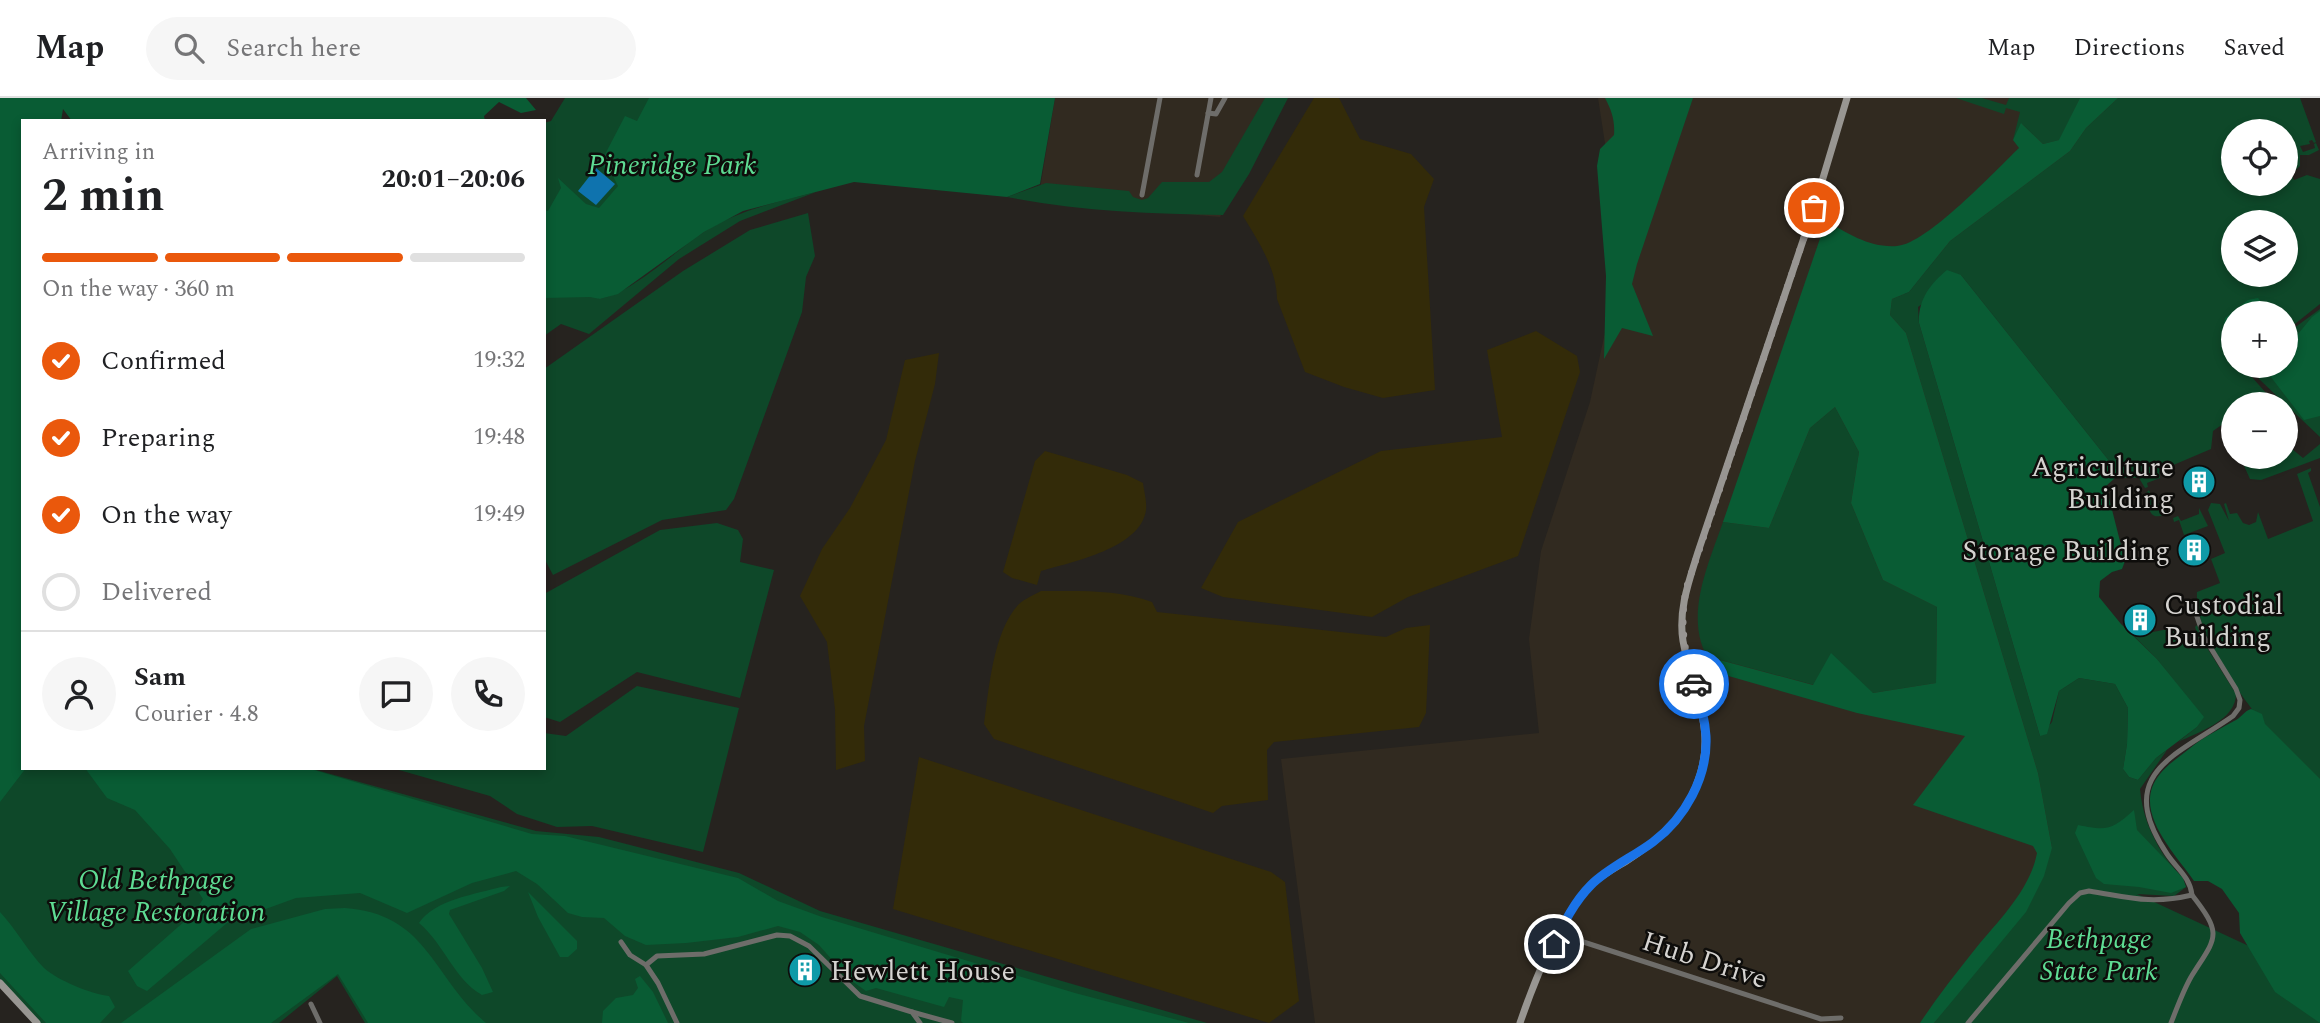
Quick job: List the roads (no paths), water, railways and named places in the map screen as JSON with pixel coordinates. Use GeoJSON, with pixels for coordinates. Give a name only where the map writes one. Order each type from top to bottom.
{"type":"FeatureCollection","features":[{"type":"Feature","properties":{"kind":"main road"},"geometry":{"type":"LineString","coordinates":[[1520,1023],[1568,916],[1591,885],[1655,841],[1673,824],[1688,804],[1700,777],[1706,751],[1705,726],[1683,641],[1684,600],[1814,208],[1847,98]]}},
{"type":"Feature","properties":{"kind":"main road"},"geometry":{"type":"LineString","coordinates":[[0,983],[37,1023]]}},
{"type":"Feature","properties":{"kind":"street"},"geometry":{"type":"LineString","coordinates":[[1142,195],[1160,98]]}},
{"type":"Feature","properties":{"kind":"street"},"geometry":{"type":"LineString","coordinates":[[1197,175],[1211,98]]}},
{"type":"Feature","properties":{"kind":"street"},"geometry":{"type":"LineString","coordinates":[[1208,113],[1216,114],[1225,98]]}},
{"type":"Feature","properties":{"kind":"street"},"geometry":{"type":"LineString","coordinates":[[2171,1023],[2190,979],[2211,945],[2213,931],[2209,917],[2192,895],[2187,877],[2167,854],[2145,801],[2148,788],[2161,764],[2172,754],[2233,716],[2239,708],[2240,700],[2204,637],[2192,602]]}},
{"type":"Feature","properties":{"kind":"street"},"geometry":{"type":"LineString","coordinates":[[1968,1023],[2080,893],[2089,891],[2142,901],[2173,900],[2192,895]]}},
{"type":"Feature","properties":{"kind":"street"},"geometry":{"type":"LineString","coordinates":[[646,964],[657,956],[704,954],[777,935],[790,936],[809,946],[860,996],[952,1023]]}},
{"type":"Feature","properties":{"kind":"street","name":"Hub Drive"},"geometry":{"type":"LineString","coordinates":[[1558,936],[1821,1019],[1841,1018]]}},
{"type":"Feature","properties":{"kind":"street"},"geometry":{"type":"LineString","coordinates":[[621,942],[630,955],[646,964],[677,1023]]}},
{"type":"Feature","properties":{"kind":"street"},"geometry":{"type":"LineString","coordinates":[[311,1004],[320,1023]]}},
{"type":"Feature","properties":{"kind":"street"},"geometry":{"type":"LineString","coordinates":[[912,1012],[920,1023]]}},
{"type":"Feature","properties":{"kind":"street"},"geometry":{"type":"LineString","coordinates":[[927,1023],[936,1018]]}},
{"type":"Feature","properties":{"kind":"water"},"geometry":{"type":"Polygon","coordinates":[[[596,168],[615,184],[596,205],[578,191],[596,168]]]}},
{"type":"Feature","properties":{"kind":"place","name":"Agriculture Building"},"geometry":{"type":"Point","coordinates":[2199,482]}},
{"type":"Feature","properties":{"kind":"place","name":"Storage Building"},"geometry":{"type":"Point","coordinates":[2194,550]}},
{"type":"Feature","properties":{"kind":"place","name":"Custodial Building"},"geometry":{"type":"Point","coordinates":[2140,620]}},
{"type":"Feature","properties":{"kind":"place","name":"Hewlett House"},"geometry":{"type":"Point","coordinates":[805,970]}},
{"type":"Feature","properties":{"kind":"park label","name":"Pineridge Park"},"geometry":{"type":"Point","coordinates":[672,164]}},
{"type":"Feature","properties":{"kind":"park label","name":"Old Bethpage Village Restoration"},"geometry":{"type":"Point","coordinates":[156,895]}},
{"type":"Feature","properties":{"kind":"park label","name":"Bethpage State Park"},"geometry":{"type":"Point","coordinates":[2099,954]}}]}
